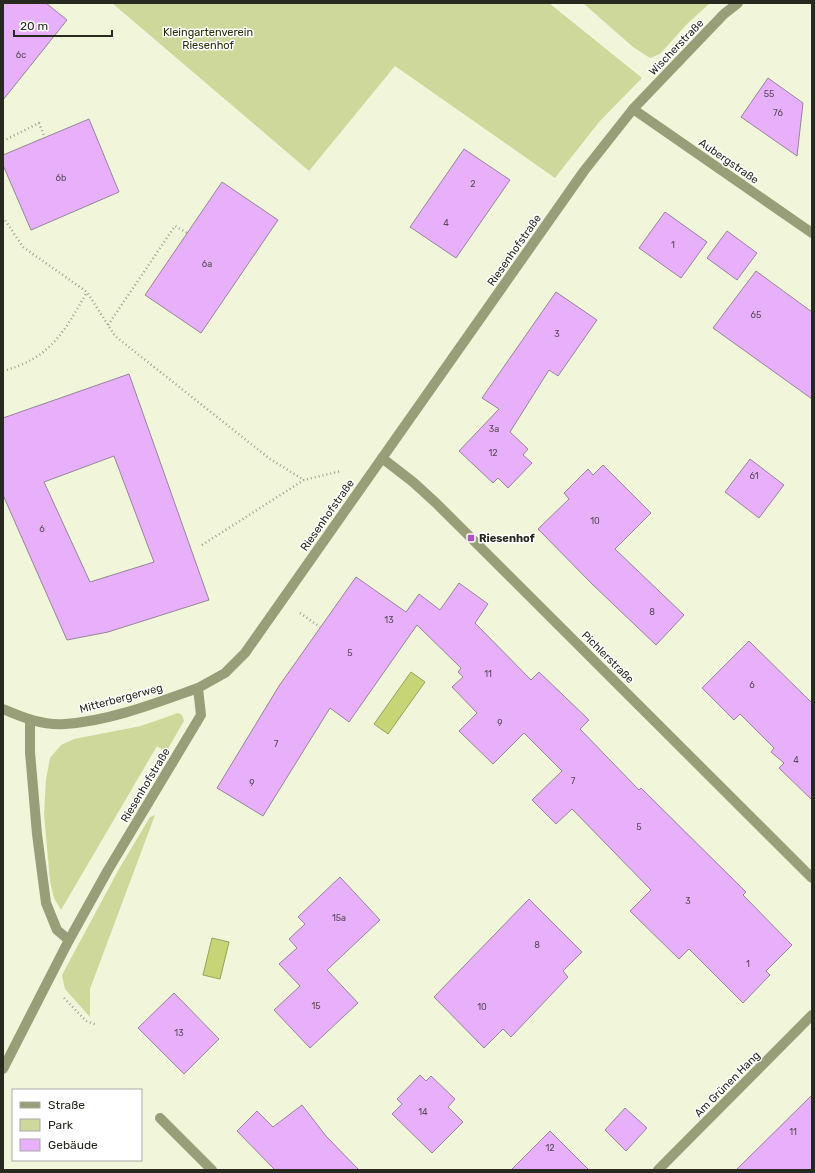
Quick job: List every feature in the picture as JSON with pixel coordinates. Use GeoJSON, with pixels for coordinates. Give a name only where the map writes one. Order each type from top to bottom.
{"type":"FeatureCollection","features":[{"type":"Feature","properties":{"kind":"street","name":"Wischerstraße"},"geometry":{"type":"LineString","coordinates":[[633,109],[724,14],[738,3]]}},
{"type":"Feature","properties":{"kind":"street","name":"Aubergstraße"},"geometry":{"type":"LineString","coordinates":[[633,109],[812,233]]}},
{"type":"Feature","properties":{"kind":"street","name":"Riesenhofstraße"},"geometry":{"type":"LineString","coordinates":[[3,1069],[69,940],[108,870],[201,715],[198,688],[225,673],[245,653],[584,171],[633,109]]}},
{"type":"Feature","properties":{"kind":"street","name":"Pichlerstraße"},"geometry":{"type":"LineString","coordinates":[[382,458],[413,482],[436,503],[812,878]]}},
{"type":"Feature","properties":{"kind":"street","name":"Mitterbergerweg"},"geometry":{"type":"LineString","coordinates":[[3,709],[30,720],[64,724],[105,717],[153,704],[198,688]]}},
{"type":"Feature","properties":{"kind":"street"},"geometry":{"type":"LineString","coordinates":[[30,720],[30,752],[37,834],[46,903],[57,930],[69,940]]}},
{"type":"Feature","properties":{"kind":"street","name":"Am Grünen Hang"},"geometry":{"type":"LineString","coordinates":[[658,1170],[812,1015]]}},
{"type":"Feature","properties":{"kind":"street"},"geometry":{"type":"LineString","coordinates":[[160,1118],[212,1170]]}},
{"type":"Feature","properties":{"kind":"path"},"geometry":{"type":"LineString","coordinates":[[3,141],[39,123],[45,138]]}},
{"type":"Feature","properties":{"kind":"path"},"geometry":{"type":"LineString","coordinates":[[3,217],[23,247],[87,292],[115,336],[270,459],[304,480]]}},
{"type":"Feature","properties":{"kind":"path"},"geometry":{"type":"LineString","coordinates":[[108,325],[175,226],[188,233]]}},
{"type":"Feature","properties":{"kind":"path"},"geometry":{"type":"LineString","coordinates":[[3,370],[21,366],[44,352],[64,332],[87,292]]}},
{"type":"Feature","properties":{"kind":"path"},"geometry":{"type":"LineString","coordinates":[[202,545],[304,480],[341,471]]}},
{"type":"Feature","properties":{"kind":"path"},"geometry":{"type":"LineString","coordinates":[[300,613],[320,627]]}},
{"type":"Feature","properties":{"kind":"path"},"geometry":{"type":"LineString","coordinates":[[63,997],[86,1021],[97,1026]]}},
{"type":"Feature","properties":{"kind":"green space","name":"Kleingartenverein Riesenhof"},"geometry":{"type":"Polygon","coordinates":[[[112,3],[549,3],[642,78],[599,122],[555,178],[395,66],[309,171],[112,3]]]}},
{"type":"Feature","properties":{"kind":"green space"},"geometry":{"type":"Polygon","coordinates":[[[583,3],[710,3],[686,25],[660,54],[650,58],[633,47],[583,3]]]}},
{"type":"Feature","properties":{"kind":"green space"},"geometry":{"type":"Polygon","coordinates":[[[178,713],[182,715],[184,721],[166,752],[157,746],[61,910],[54,898],[50,881],[44,814],[46,779],[50,758],[61,745],[74,739],[141,726],[178,713]]]}},
{"type":"Feature","properties":{"kind":"green space"},"geometry":{"type":"Polygon","coordinates":[[[155,815],[90,989],[90,1017],[65,989],[62,975],[119,869],[150,817],[155,815]]]}},
{"type":"Feature","properties":{"kind":"shaded area"},"geometry":{"type":"Polygon","coordinates":[[[411,672],[425,682],[388,734],[374,724],[411,672]]]}},
{"type":"Feature","properties":{"kind":"shaded area"},"geometry":{"type":"Polygon","coordinates":[[[212,938],[229,942],[220,979],[203,975],[212,938]]]}},
{"type":"Feature","properties":{"kind":"building"},"geometry":{"type":"Polygon","coordinates":[[[3,3],[46,3],[67,20],[3,100],[3,3]]]}},
{"type":"Feature","properties":{"kind":"building"},"geometry":{"type":"Polygon","coordinates":[[[768,78],[803,103],[797,156],[741,117],[768,78]]]}},
{"type":"Feature","properties":{"kind":"building"},"geometry":{"type":"Polygon","coordinates":[[[89,119],[119,192],[31,230],[3,165],[3,155],[89,119]]]}},
{"type":"Feature","properties":{"kind":"building"},"geometry":{"type":"Polygon","coordinates":[[[464,149],[510,180],[456,258],[410,227],[464,149]]]}},
{"type":"Feature","properties":{"kind":"building"},"geometry":{"type":"Polygon","coordinates":[[[222,182],[278,220],[201,333],[145,295],[222,182]]]}},
{"type":"Feature","properties":{"kind":"building"},"geometry":{"type":"Polygon","coordinates":[[[665,212],[707,242],[681,278],[639,248],[665,212]]]}},
{"type":"Feature","properties":{"kind":"building"},"geometry":{"type":"Polygon","coordinates":[[[727,231],[757,253],[737,280],[707,258],[727,231]]]}},
{"type":"Feature","properties":{"kind":"building"},"geometry":{"type":"Polygon","coordinates":[[[756,271],[812,312],[812,399],[713,328],[756,271]]]}},
{"type":"Feature","properties":{"kind":"building"},"geometry":{"type":"Polygon","coordinates":[[[556,292],[597,320],[558,376],[549,370],[510,432],[528,449],[523,455],[532,463],[508,488],[498,478],[493,483],[459,451],[499,409],[482,398],[556,292]]]}},
{"type":"Feature","properties":{"kind":"building"},"geometry":{"type":"Polygon","coordinates":[[[129,374],[209,600],[108,632],[67,640],[3,495],[3,418],[129,374]],[[114,456],[44,482],[90,582],[154,562],[114,456]]]}},
{"type":"Feature","properties":{"kind":"building"},"geometry":{"type":"Polygon","coordinates":[[[750,459],[784,485],[759,518],[725,492],[750,459]]]}},
{"type":"Feature","properties":{"kind":"building"},"geometry":{"type":"Polygon","coordinates":[[[603,465],[651,513],[615,549],[684,615],[656,645],[592,584],[538,529],[569,499],[564,493],[588,469],[593,475],[603,465]]]}},
{"type":"Feature","properties":{"kind":"building"},"geometry":{"type":"Polygon","coordinates":[[[356,577],[406,612],[419,594],[440,610],[459,583],[488,604],[475,623],[531,680],[539,672],[589,720],[580,729],[639,790],[641,788],[746,892],[743,895],[792,945],[766,971],[770,975],[743,1003],[689,949],[679,959],[630,911],[651,890],[572,809],[556,824],[532,800],[562,771],[524,733],[493,764],[459,731],[477,713],[452,687],[463,677],[458,672],[461,668],[417,625],[349,722],[330,708],[263,816],[217,788],[279,686],[356,577]]]}},
{"type":"Feature","properties":{"kind":"building"},"geometry":{"type":"Polygon","coordinates":[[[749,641],[812,703],[812,800],[779,768],[784,763],[771,752],[774,748],[740,714],[734,720],[702,688],[749,641]]]}},
{"type":"Feature","properties":{"kind":"building"},"geometry":{"type":"Polygon","coordinates":[[[340,877],[380,920],[327,970],[358,1003],[310,1048],[274,1010],[300,986],[279,964],[297,948],[289,939],[305,924],[298,917],[340,877]]]}},
{"type":"Feature","properties":{"kind":"building"},"geometry":{"type":"Polygon","coordinates":[[[529,899],[582,952],[563,971],[568,977],[511,1037],[503,1029],[484,1048],[434,997],[529,899]]]}},
{"type":"Feature","properties":{"kind":"building"},"geometry":{"type":"Polygon","coordinates":[[[174,993],[219,1039],[184,1074],[138,1028],[174,993]]]}},
{"type":"Feature","properties":{"kind":"building"},"geometry":{"type":"Polygon","coordinates":[[[420,1075],[426,1081],[431,1076],[455,1099],[448,1107],[463,1122],[432,1153],[392,1114],[402,1104],[397,1099],[420,1075]]]}},
{"type":"Feature","properties":{"kind":"building"},"geometry":{"type":"Polygon","coordinates":[[[812,1095],[812,1170],[736,1170],[812,1095]]]}},
{"type":"Feature","properties":{"kind":"building"},"geometry":{"type":"Polygon","coordinates":[[[302,1105],[326,1136],[359,1170],[275,1170],[237,1131],[257,1111],[273,1127],[302,1105]]]}},
{"type":"Feature","properties":{"kind":"building"},"geometry":{"type":"Polygon","coordinates":[[[625,1108],[647,1128],[626,1151],[605,1130],[625,1108]]]}},
{"type":"Feature","properties":{"kind":"building"},"geometry":{"type":"Polygon","coordinates":[[[550,1131],[589,1170],[511,1170],[550,1131]]]}},
{"type":"Feature","properties":{"kind":"place","name":"Riesenhof"},"geometry":{"type":"Point","coordinates":[471,538]}}]}
